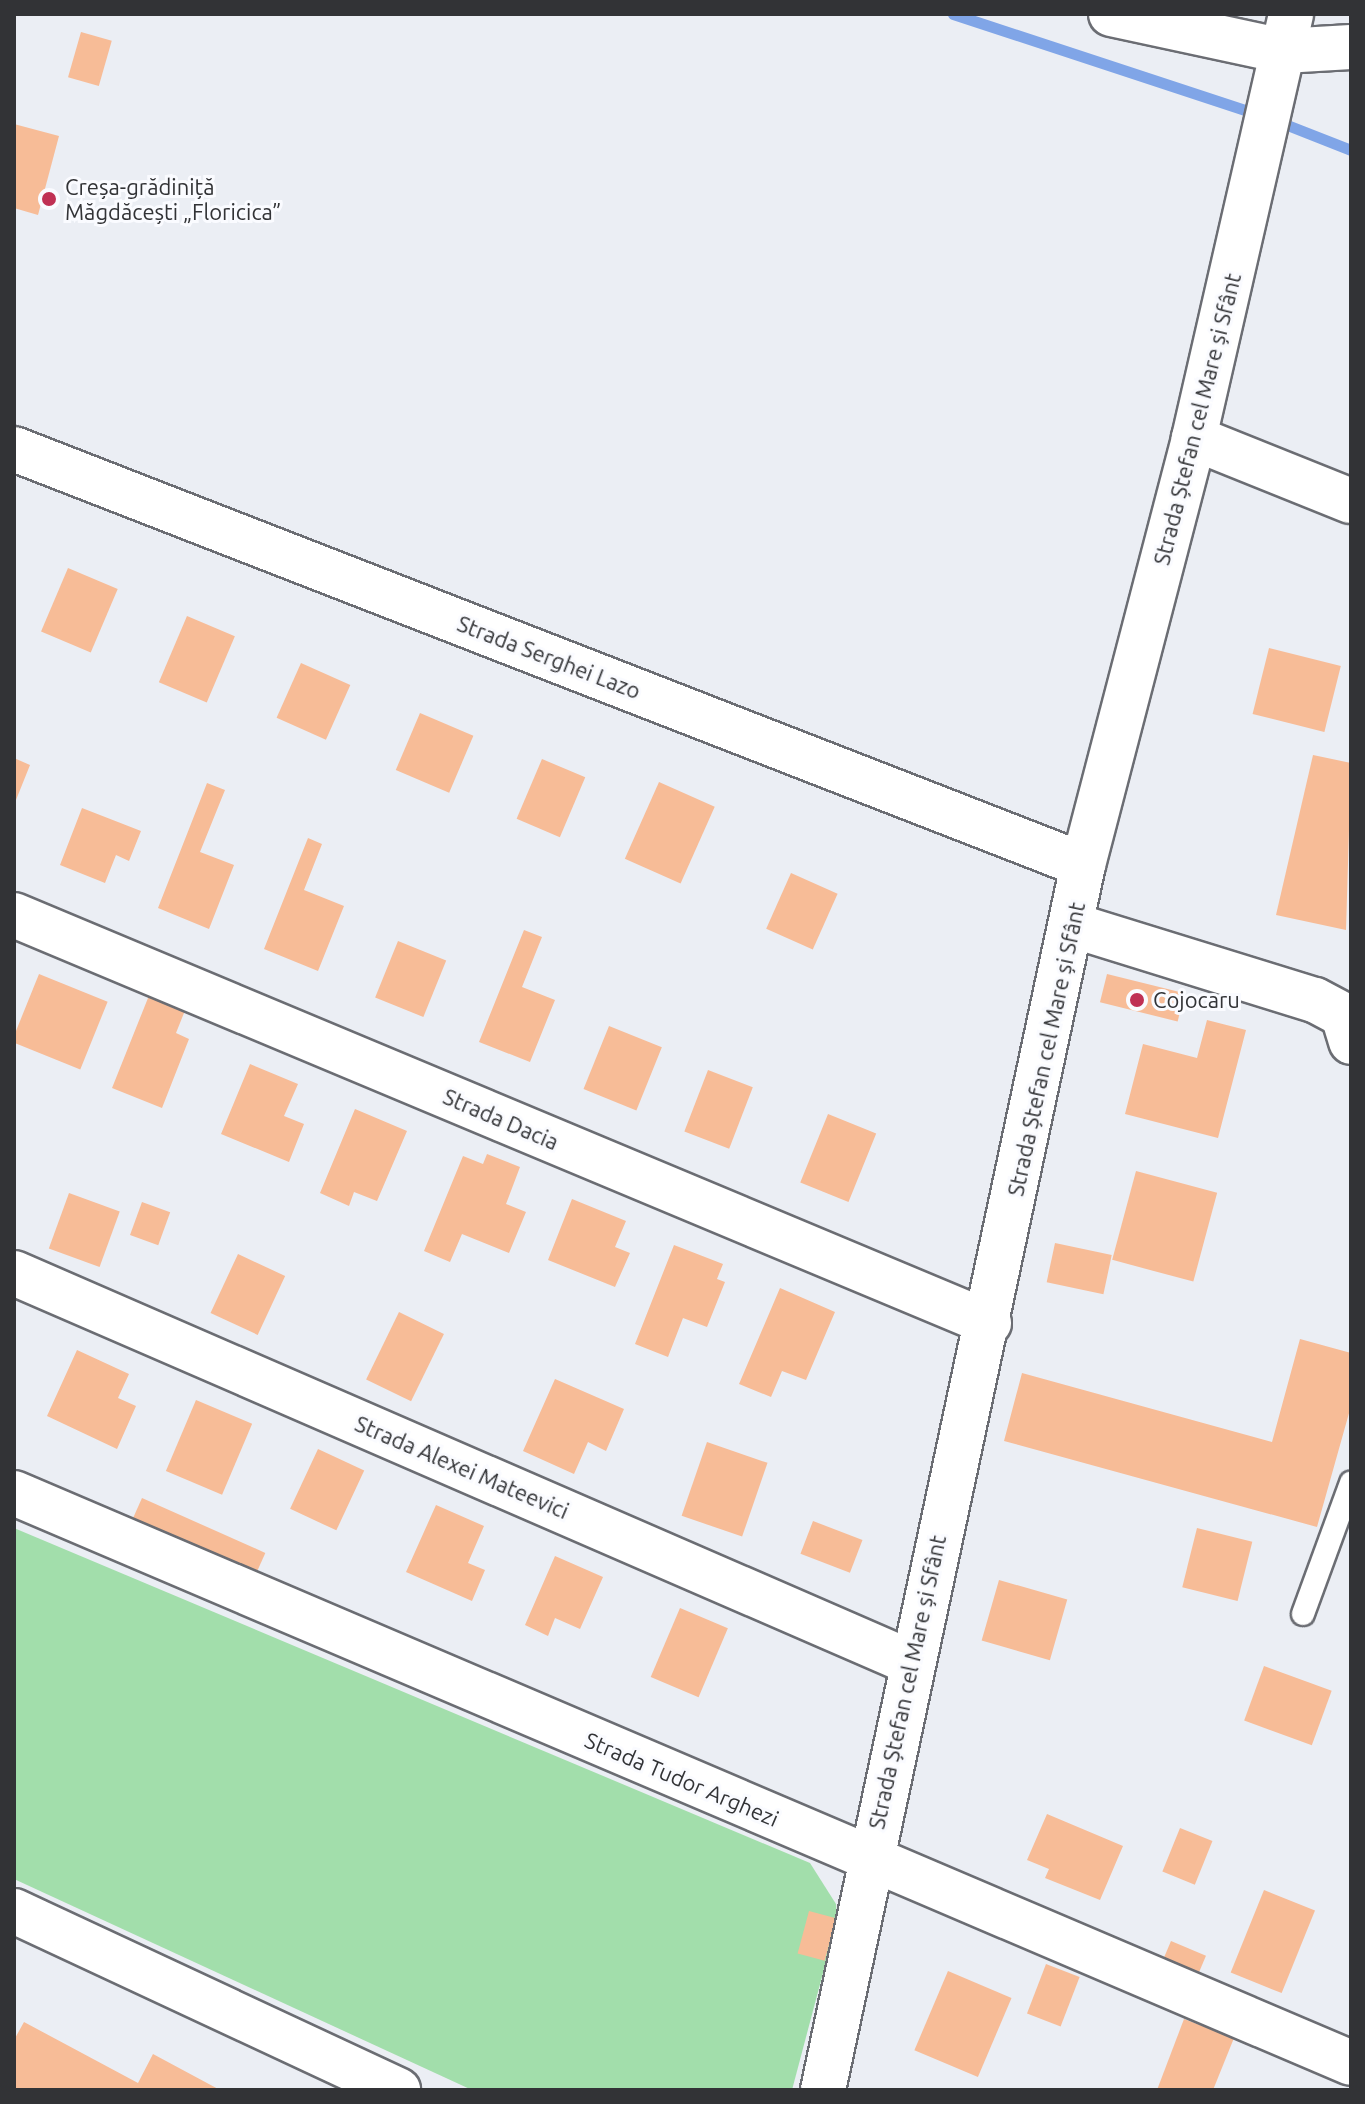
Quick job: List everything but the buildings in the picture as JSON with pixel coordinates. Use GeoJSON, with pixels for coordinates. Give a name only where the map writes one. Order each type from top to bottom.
{"type":"FeatureCollection","features":[{"type":"Feature","properties":{"kind":"street"},"geometry":{"type":"LineString","coordinates":[[1111,14],[1283,53],[1351,47]]}},
{"type":"Feature","properties":{"kind":"street","name":"Strada Ștefan cel Mare și Sfânt"},"geometry":{"type":"LineString","coordinates":[[823,2090],[910,1662],[989,1323],[1083,865],[1194,438],[1283,53]]}},
{"type":"Feature","properties":{"kind":"street"},"geometry":{"type":"LineString","coordinates":[[1194,438],[1351,501]]}},
{"type":"Feature","properties":{"kind":"street","name":"Strada Serghei Lazo"},"geometry":{"type":"LineString","coordinates":[[14,449],[1083,865]]}},
{"type":"Feature","properties":{"kind":"street","name":"Strada Dacia"},"geometry":{"type":"LineString","coordinates":[[14,915],[989,1323]]}},
{"type":"Feature","properties":{"kind":"street"},"geometry":{"type":"LineString","coordinates":[[1072,925],[1315,1000],[1343,1015],[1351,1042]]}},
{"type":"Feature","properties":{"kind":"street","name":"Strada Alexei Mateevici"},"geometry":{"type":"LineString","coordinates":[[14,1273],[910,1662]]}},
{"type":"Feature","properties":{"kind":"street","name":"Strada Tudor Arghezi"},"geometry":{"type":"LineString","coordinates":[[14,1493],[1351,2063]]}},
{"type":"Feature","properties":{"kind":"street"},"geometry":{"type":"LineString","coordinates":[[14,1911],[398,2090]]}},
{"type":"Feature","properties":{"kind":"lane"},"geometry":{"type":"LineString","coordinates":[[1303,1614],[1351,1483]]}},
{"type":"Feature","properties":{"kind":"green space"},"geometry":{"type":"Polygon","coordinates":[[[14,1528],[810,1863],[836,1904],[837,1920],[792,2090],[472,2090],[14,1879],[14,1528]]]}},
{"type":"Feature","properties":{"kind":"waterway"},"geometry":{"type":"LineString","coordinates":[[953,14],[1261,115]]}},
{"type":"Feature","properties":{"kind":"waterway"},"geometry":{"type":"LineString","coordinates":[[1277,121],[1351,150]]}},
{"type":"Feature","properties":{"kind":"place","name":"Creșa-grădiniță Măgdăcești „Floricica”"},"geometry":{"type":"Point","coordinates":[49,199]}},
{"type":"Feature","properties":{"kind":"place","name":"Cojocaru"},"geometry":{"type":"Point","coordinates":[1137,1000]}}]}
